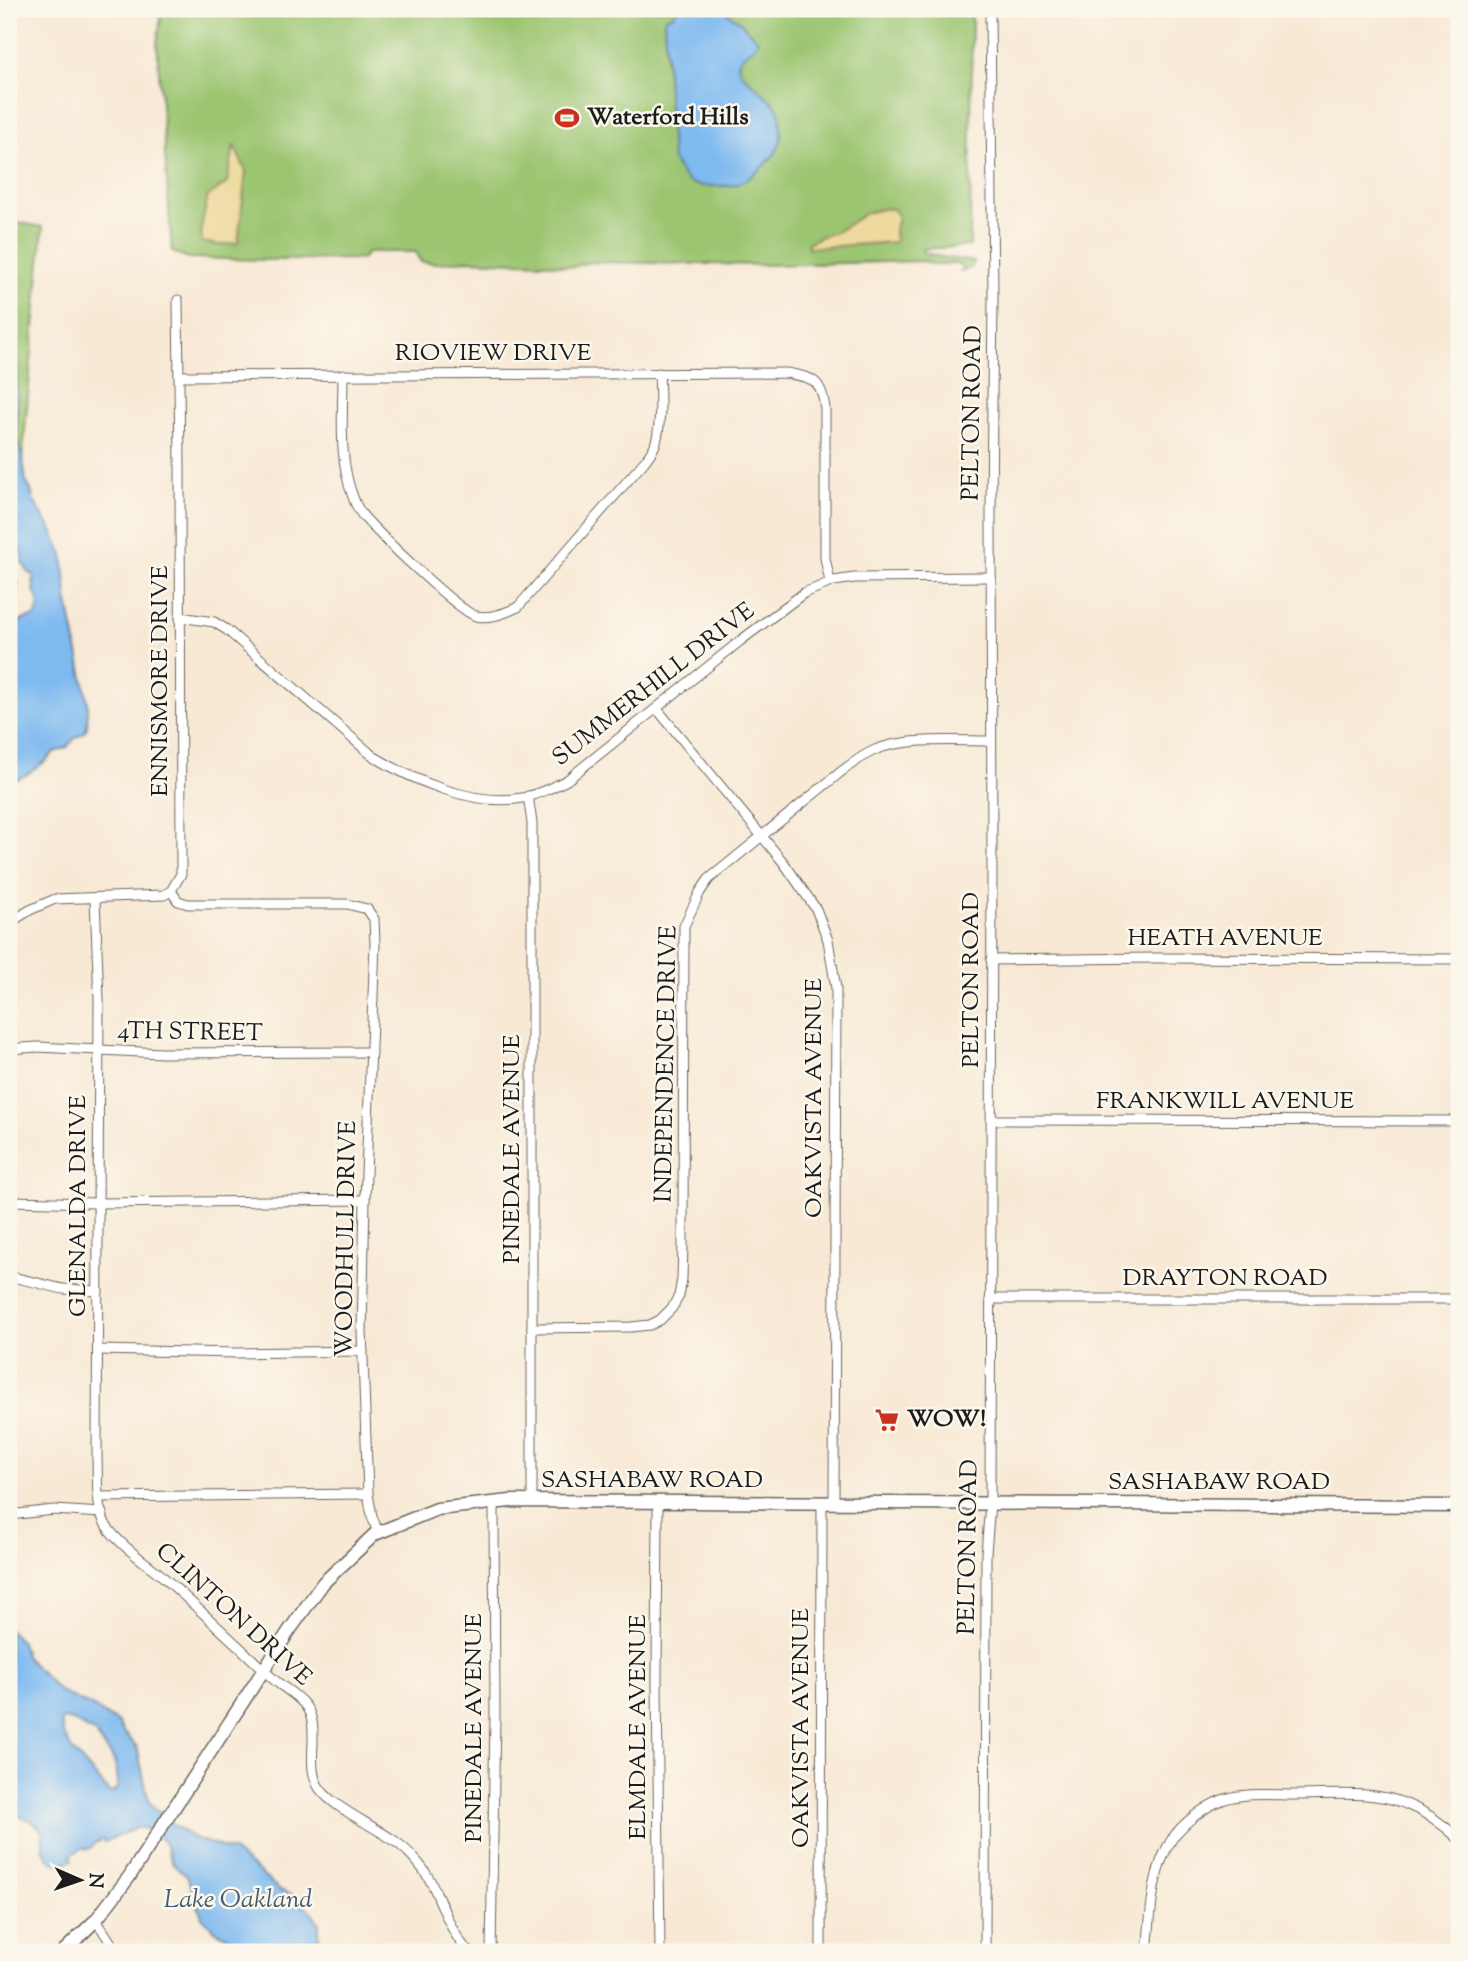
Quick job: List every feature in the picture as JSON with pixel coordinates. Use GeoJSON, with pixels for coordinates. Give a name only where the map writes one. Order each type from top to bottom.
{"type":"FeatureCollection","features":[{"type":"Feature","properties":{"kind":"street","name":"PELTON ROAD"},"geometry":{"type":"LineString","coordinates":[[985,1952],[992,960],[993,296],[990,9]]}},
{"type":"Feature","properties":{"kind":"street","name":"ENNISMORE DRIVE"},"geometry":{"type":"LineString","coordinates":[[171,891],[181,874],[178,300]]}},
{"type":"Feature","properties":{"kind":"street","name":"RIOVIEW DRIVE"},"geometry":{"type":"LineString","coordinates":[[179,376],[659,373],[786,373],[806,376],[819,385],[825,409],[825,558],[830,582]]}},
{"type":"Feature","properties":{"kind":"street"},"geometry":{"type":"LineString","coordinates":[[343,374],[343,454],[353,498],[361,513],[376,530],[458,604],[475,615],[492,616],[518,607],[645,462],[657,440],[659,373]]}},
{"type":"Feature","properties":{"kind":"street","name":"SUMMERHILL DRIVE"},"geometry":{"type":"LineString","coordinates":[[180,617],[214,622],[228,630],[373,756],[400,772],[436,787],[484,798],[512,799],[549,789],[567,780],[804,593],[830,582],[854,578],[991,577]]}},
{"type":"Feature","properties":{"kind":"street","name":"OAKVISTA AVENUE"},"geometry":{"type":"LineString","coordinates":[[657,709],[783,863],[816,909],[828,940],[836,988],[821,1952]]}},
{"type":"Feature","properties":{"kind":"street","name":"INDEPENDENCE DRIVE"},"geometry":{"type":"LineString","coordinates":[[532,1328],[650,1325],[673,1308],[679,1296],[684,1244],[684,926],[709,879],[842,771],[878,748],[899,743],[991,741]]}},
{"type":"Feature","properties":{"kind":"street","name":"PINEDALE AVENUE"},"geometry":{"type":"LineString","coordinates":[[528,796],[532,823],[532,1502]]}},
{"type":"Feature","properties":{"kind":"street"},"geometry":{"type":"LineString","coordinates":[[9,923],[30,910],[55,900],[164,895],[171,891]]}},
{"type":"Feature","properties":{"kind":"street","name":"WOODHULL DRIVE"},"geometry":{"type":"LineString","coordinates":[[171,891],[178,901],[188,904],[347,904],[367,909],[374,919],[363,1351],[368,1494],[372,1516],[379,1533]]}},
{"type":"Feature","properties":{"kind":"street","name":"GLENALDA DRIVE"},"geometry":{"type":"LineString","coordinates":[[95,899],[99,1000],[97,1457],[102,1513]]}},
{"type":"Feature","properties":{"kind":"street","name":"HEATH AVENUE"},"geometry":{"type":"LineString","coordinates":[[992,960],[1459,959]]}},
{"type":"Feature","properties":{"kind":"street","name":"4TH STREET"},"geometry":{"type":"LineString","coordinates":[[9,1049],[37,1047],[162,1053],[371,1052]]}},
{"type":"Feature","properties":{"kind":"street","name":"FRANKWILL AVENUE"},"geometry":{"type":"LineString","coordinates":[[990,1120],[1459,1121]]}},
{"type":"Feature","properties":{"kind":"street"},"geometry":{"type":"LineString","coordinates":[[9,1201],[97,1203],[365,1200]]}},
{"type":"Feature","properties":{"kind":"street"},"geometry":{"type":"LineString","coordinates":[[9,1276],[63,1289],[98,1291]]}},
{"type":"Feature","properties":{"kind":"street","name":"DRAYTON ROAD"},"geometry":{"type":"LineString","coordinates":[[990,1299],[1459,1298]]}},
{"type":"Feature","properties":{"kind":"street"},"geometry":{"type":"LineString","coordinates":[[98,1350],[237,1353],[363,1351]]}},
{"type":"Feature","properties":{"kind":"street"},"geometry":{"type":"LineString","coordinates":[[99,1497],[368,1494]]}},
{"type":"Feature","properties":{"kind":"street","name":"SASHABAW ROAD"},"geometry":{"type":"LineString","coordinates":[[62,1952],[96,1920],[129,1877],[323,1583],[375,1534],[437,1509],[532,1502],[1459,1506]]}},
{"type":"Feature","properties":{"kind":"street","name":"ELMDALE AVENUE"},"geometry":{"type":"LineString","coordinates":[[659,1502],[657,1682],[660,1952]]}},
{"type":"Feature","properties":{"kind":"street","name":"PINEDALE AVENUE"},"geometry":{"type":"LineString","coordinates":[[491,1952],[495,1730],[494,1503]]}},
{"type":"Feature","properties":{"kind":"street"},"geometry":{"type":"LineString","coordinates":[[9,1515],[54,1510],[102,1513]]}},
{"type":"Feature","properties":{"kind":"street","name":"CLINTON DRIVE"},"geometry":{"type":"LineString","coordinates":[[102,1513],[106,1526],[124,1544],[304,1703],[311,1714],[313,1768],[318,1786],[339,1806],[382,1831],[410,1853],[431,1882],[466,1950],[471,1952]]}},
{"type":"Feature","properties":{"kind":"street"},"geometry":{"type":"LineString","coordinates":[[1147,1952],[1154,1889],[1163,1855],[1184,1825],[1220,1801],[1241,1795],[1364,1795],[1387,1798],[1430,1815],[1443,1823],[1459,1839]]}},
{"type":"Feature","properties":{"kind":"street"},"geometry":{"type":"LineString","coordinates":[[96,1920],[117,1952]]}},
{"type":"Feature","properties":{"kind":"green space","name":"Waterford Hills"},"geometry":{"type":"Polygon","coordinates":[[[162,9],[972,9],[970,246],[923,249],[923,252],[974,262],[972,267],[961,272],[963,267],[957,264],[938,265],[923,261],[767,265],[589,262],[573,267],[466,260],[421,262],[415,252],[368,252],[362,259],[189,258],[172,252],[157,44],[162,9]]]}},
{"type":"Feature","properties":{"kind":"green space"},"geometry":{"type":"Polygon","coordinates":[[[9,221],[43,227],[18,509],[9,517],[9,221]]]}},
{"type":"Feature","properties":{"kind":"sand"},"geometry":{"type":"Polygon","coordinates":[[[234,146],[246,171],[238,243],[218,245],[202,242],[201,228],[208,196],[227,183],[234,146]]]}},
{"type":"Feature","properties":{"kind":"sand"},"geometry":{"type":"Polygon","coordinates":[[[894,209],[898,217],[894,232],[895,242],[808,248],[808,243],[819,237],[836,232],[866,213],[894,209]]]}},
{"type":"Feature","properties":{"kind":"water"},"geometry":{"type":"Polygon","coordinates":[[[675,9],[722,9],[758,40],[738,64],[745,77],[770,99],[779,111],[781,139],[778,149],[763,166],[736,184],[697,185],[683,177],[672,159],[664,22],[665,18],[675,14],[675,9]]]}},
{"type":"Feature","properties":{"kind":"water"},"geometry":{"type":"Polygon","coordinates":[[[9,333],[17,343],[17,441],[33,500],[63,555],[67,597],[88,703],[87,728],[84,733],[66,748],[54,752],[46,761],[17,779],[9,777],[9,567],[18,583],[14,625],[35,617],[39,603],[34,575],[29,573],[22,562],[15,539],[9,539],[9,333]]]}},
{"type":"Feature","properties":{"kind":"water","name":"Lake Oakland"},"geometry":{"type":"Polygon","coordinates":[[[9,1630],[21,1642],[25,1656],[59,1691],[97,1709],[119,1724],[137,1747],[149,1802],[167,1821],[194,1838],[233,1851],[280,1890],[295,1896],[319,1923],[319,1943],[328,1952],[241,1952],[228,1937],[213,1929],[202,1917],[188,1878],[171,1861],[165,1843],[155,1833],[144,1828],[136,1828],[104,1842],[102,1839],[92,1847],[86,1850],[84,1847],[71,1855],[72,1860],[60,1863],[52,1861],[46,1855],[40,1828],[19,1816],[9,1816],[9,1630]],[[63,1719],[61,1722],[63,1733],[72,1750],[110,1793],[115,1791],[117,1775],[112,1756],[96,1734],[73,1721],[63,1719]]]}},
{"type":"Feature","properties":{"kind":"place","name":"Waterford Hills"},"geometry":{"type":"Point","coordinates":[567,118]}},
{"type":"Feature","properties":{"kind":"place","name":"WOW!"},"geometry":{"type":"Point","coordinates":[887,1420]}}]}
